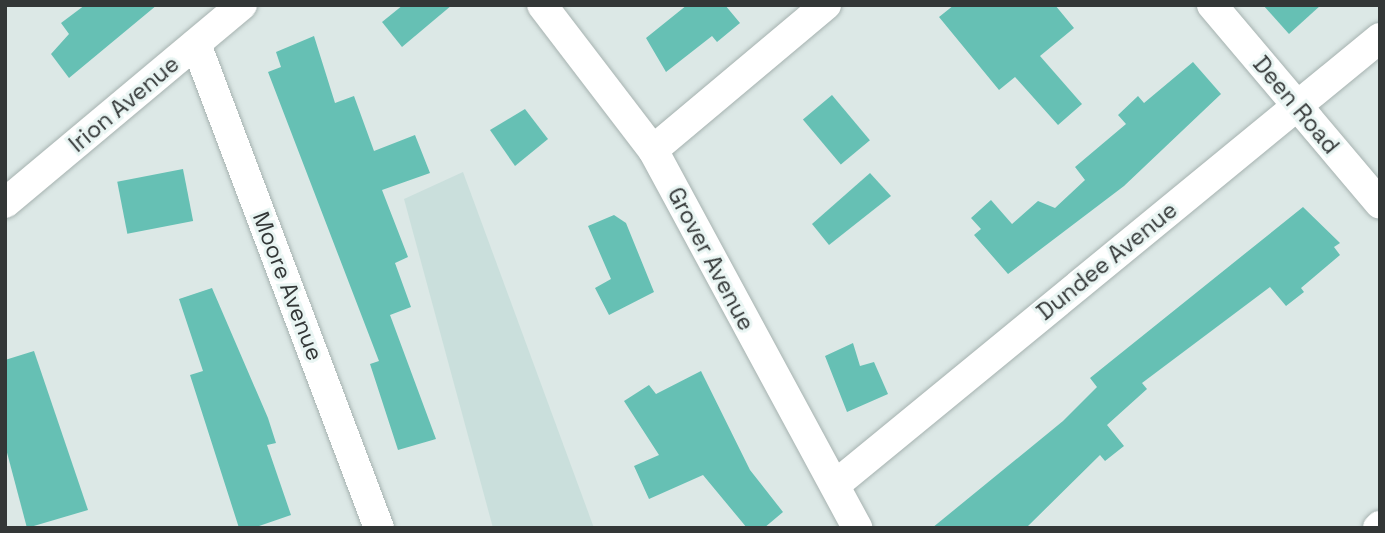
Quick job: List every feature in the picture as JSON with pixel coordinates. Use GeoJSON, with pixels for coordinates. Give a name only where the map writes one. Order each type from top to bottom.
{"type":"FeatureCollection","features":[{"type":"Feature","properties":{"kind":"street","name":"Irion Avenue"},"geometry":{"type":"LineString","coordinates":[[5,203],[242,5]]}},
{"type":"Feature","properties":{"kind":"street","name":"Grover Avenue"},"geometry":{"type":"LineString","coordinates":[[542,5],[653,150],[857,528]]}},
{"type":"Feature","properties":{"kind":"street"},"geometry":{"type":"LineString","coordinates":[[653,150],[826,5]]}},
{"type":"Feature","properties":{"kind":"street","name":"Deen Road"},"geometry":{"type":"LineString","coordinates":[[1212,5],[1380,204]]}},
{"type":"Feature","properties":{"kind":"street","name":"Dundee Avenue"},"geometry":{"type":"LineString","coordinates":[[835,485],[1380,38]]}},
{"type":"Feature","properties":{"kind":"street","name":"Moore Avenue"},"geometry":{"type":"LineString","coordinates":[[196,44],[379,528]]}},
{"type":"Feature","properties":{"kind":"shaded area"},"geometry":{"type":"Polygon","coordinates":[[[463,172],[594,528],[493,528],[404,199],[463,172]]]}},
{"type":"Feature","properties":{"kind":"building"},"geometry":{"type":"Polygon","coordinates":[[[85,5],[157,5],[69,78],[51,54],[69,34],[61,23],[85,5]]]}},
{"type":"Feature","properties":{"kind":"building"},"geometry":{"type":"Polygon","coordinates":[[[403,5],[452,5],[402,47],[382,22],[403,5]]]}},
{"type":"Feature","properties":{"kind":"building"},"geometry":{"type":"Polygon","coordinates":[[[687,5],[725,5],[740,23],[717,42],[712,36],[666,72],[646,38],[687,5]]]}},
{"type":"Feature","properties":{"kind":"building"},"geometry":{"type":"Polygon","coordinates":[[[954,5],[1055,5],[1074,28],[1040,56],[1082,104],[1058,125],[1015,77],[999,90],[939,17],[954,5]]]}},
{"type":"Feature","properties":{"kind":"building"},"geometry":{"type":"Polygon","coordinates":[[[1263,5],[1321,5],[1289,34],[1263,5]]]}},
{"type":"Feature","properties":{"kind":"building"},"geometry":{"type":"Polygon","coordinates":[[[314,36],[335,103],[354,96],[374,151],[415,135],[430,173],[382,190],[408,257],[395,263],[411,307],[390,315],[436,439],[398,450],[370,364],[379,361],[268,72],[281,67],[276,52],[314,36]]]}},
{"type":"Feature","properties":{"kind":"building"},"geometry":{"type":"Polygon","coordinates":[[[1193,62],[1221,94],[1124,186],[1008,274],[974,235],[981,229],[971,218],[991,200],[1012,224],[1038,201],[1055,208],[1085,180],[1075,167],[1126,124],[1118,115],[1138,96],[1144,103],[1193,62]]]}},
{"type":"Feature","properties":{"kind":"building"},"geometry":{"type":"Polygon","coordinates":[[[832,95],[870,140],[841,165],[803,119],[832,95]]]}},
{"type":"Feature","properties":{"kind":"building"},"geometry":{"type":"Polygon","coordinates":[[[525,109],[548,139],[515,166],[490,130],[525,109]]]}},
{"type":"Feature","properties":{"kind":"building"},"geometry":{"type":"Polygon","coordinates":[[[183,169],[193,221],[127,234],[117,182],[183,169]]]}},
{"type":"Feature","properties":{"kind":"building"},"geometry":{"type":"Polygon","coordinates":[[[870,173],[891,196],[829,245],[812,224],[870,173]]]}},
{"type":"Feature","properties":{"kind":"building"},"geometry":{"type":"Polygon","coordinates":[[[1303,207],[1340,243],[1334,247],[1340,255],[1301,288],[1304,292],[1286,306],[1270,287],[1142,383],[1147,389],[1107,425],[1124,446],[1105,461],[1100,455],[1026,528],[932,528],[1063,421],[1097,387],[1090,378],[1303,207]]]}},
{"type":"Feature","properties":{"kind":"building"},"geometry":{"type":"Polygon","coordinates":[[[614,215],[626,223],[654,292],[609,315],[595,288],[611,279],[588,226],[614,215]]]}},
{"type":"Feature","properties":{"kind":"building"},"geometry":{"type":"Polygon","coordinates":[[[212,288],[268,418],[276,443],[267,445],[291,515],[253,528],[239,528],[190,375],[203,371],[179,299],[212,288]]]}},
{"type":"Feature","properties":{"kind":"building"},"geometry":{"type":"Polygon","coordinates":[[[853,343],[860,366],[874,362],[888,394],[847,412],[825,356],[853,343]]]}},
{"type":"Feature","properties":{"kind":"building"},"geometry":{"type":"Polygon","coordinates":[[[34,351],[88,510],[27,528],[5,445],[5,360],[34,351]]]}},
{"type":"Feature","properties":{"kind":"building"},"geometry":{"type":"Polygon","coordinates":[[[701,371],[750,470],[783,512],[764,528],[747,528],[703,475],[649,499],[634,466],[659,455],[624,401],[649,385],[656,394],[701,371]]]}}]}
